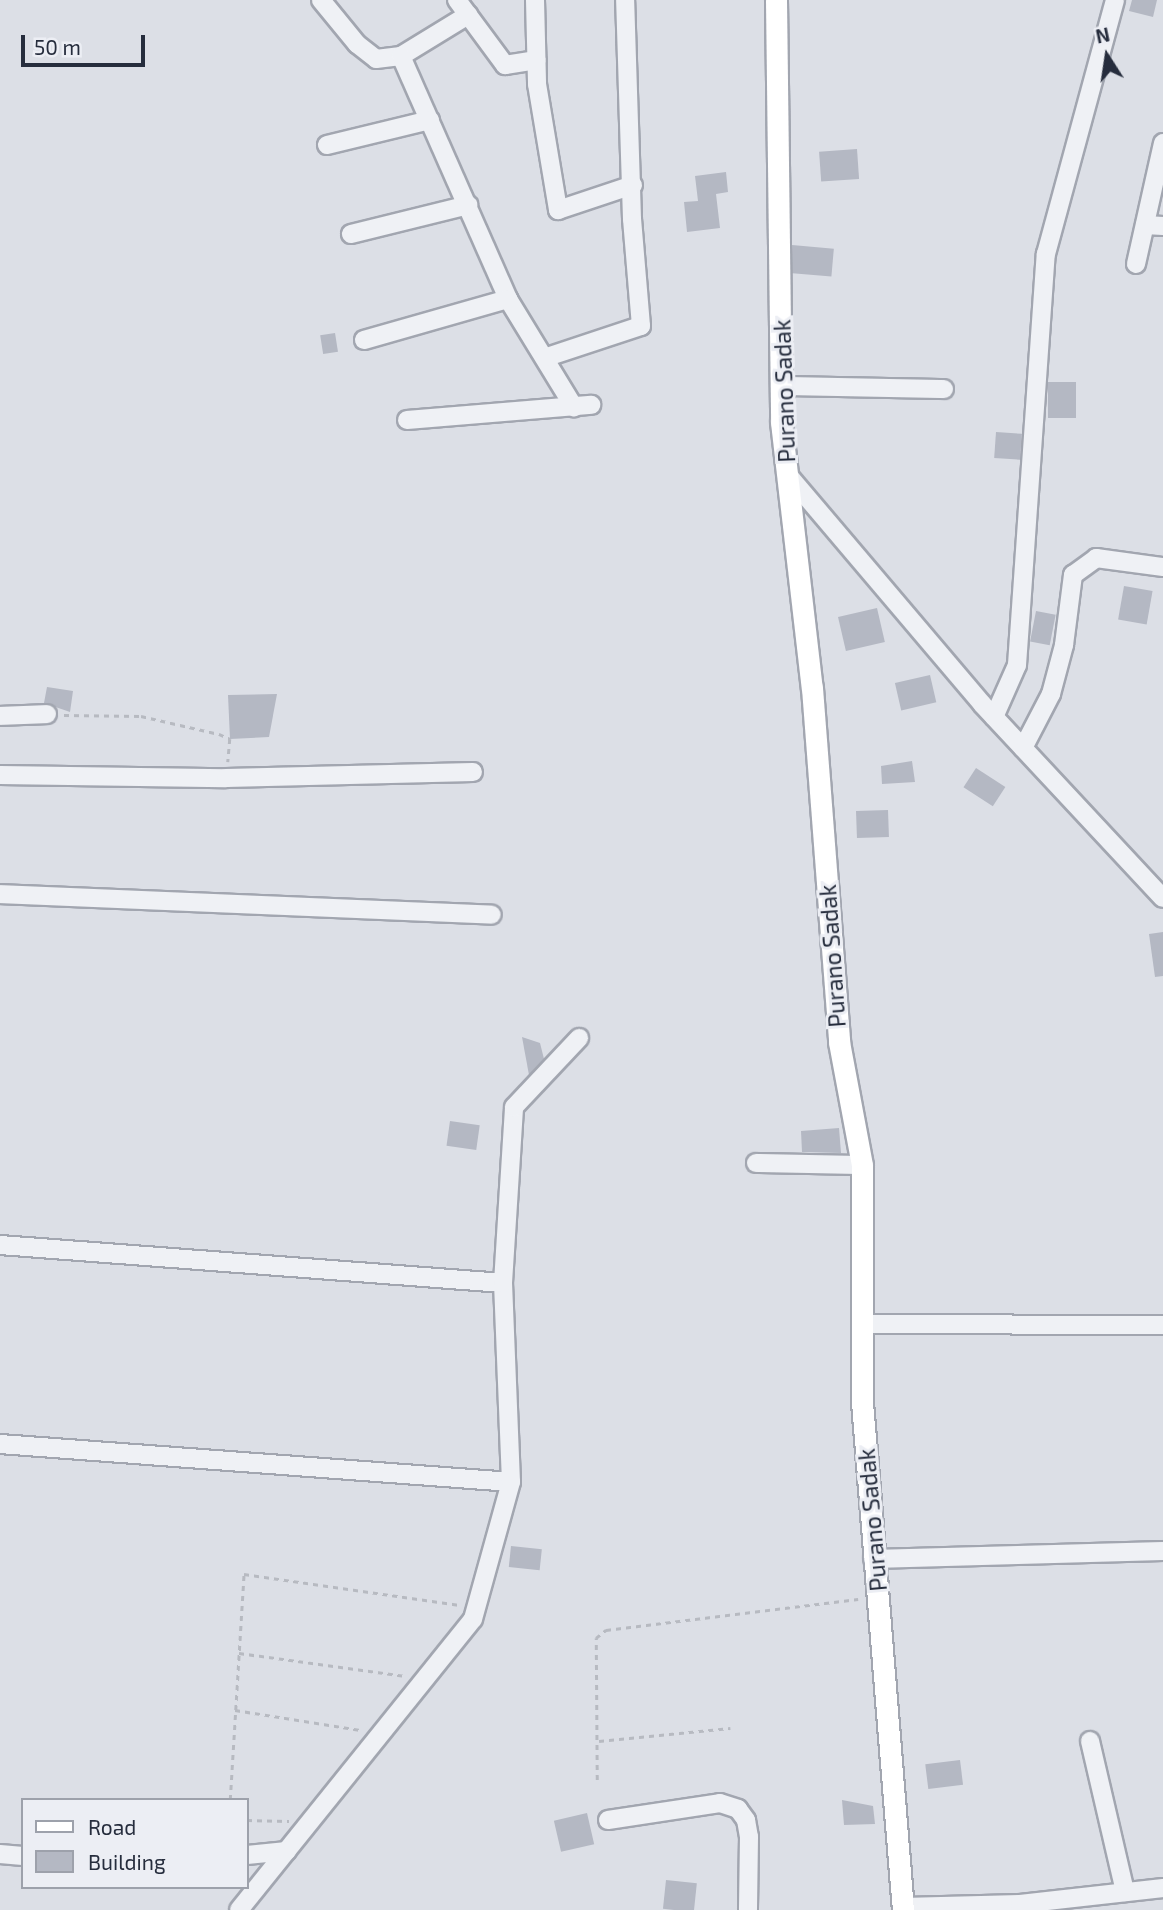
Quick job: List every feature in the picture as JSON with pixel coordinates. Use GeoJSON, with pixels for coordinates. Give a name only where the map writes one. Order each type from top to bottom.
{"type":"FeatureCollection","features":[{"type":"Feature","properties":{"kind":"main road","name":"Purano Sadak"},"geometry":{"type":"LineString","coordinates":[[776,0],[783,386],[788,475],[812,688],[839,1042],[862,1165],[865,1324],[862,1402],[903,1908]]}},
{"type":"Feature","properties":{"kind":"street"},"geometry":{"type":"LineString","coordinates":[[321,0],[357,44],[376,59],[401,55],[468,15]]}},
{"type":"Feature","properties":{"kind":"street"},"geometry":{"type":"LineString","coordinates":[[457,0],[505,65],[537,60]]}},
{"type":"Feature","properties":{"kind":"street"},"geometry":{"type":"LineString","coordinates":[[535,0],[537,84],[558,210],[633,185]]}},
{"type":"Feature","properties":{"kind":"street"},"geometry":{"type":"LineString","coordinates":[[547,357],[641,326],[625,0]]}},
{"type":"Feature","properties":{"kind":"street"},"geometry":{"type":"LineString","coordinates":[[995,718],[1017,665],[1045,254],[1115,0]]}},
{"type":"Feature","properties":{"kind":"street"},"geometry":{"type":"LineString","coordinates":[[401,55],[508,299],[583,406],[407,420]]}},
{"type":"Feature","properties":{"kind":"street"},"geometry":{"type":"LineString","coordinates":[[327,145],[430,120]]}},
{"type":"Feature","properties":{"kind":"street"},"geometry":{"type":"LineString","coordinates":[[1136,264],[1163,143]]}},
{"type":"Feature","properties":{"kind":"street"},"geometry":{"type":"LineString","coordinates":[[351,234],[468,205]]}},
{"type":"Feature","properties":{"kind":"street"},"geometry":{"type":"LineString","coordinates":[[1145,225],[1163,226]]}},
{"type":"Feature","properties":{"kind":"street"},"geometry":{"type":"LineString","coordinates":[[364,340],[508,299]]}},
{"type":"Feature","properties":{"kind":"street"},"geometry":{"type":"LineString","coordinates":[[783,386],[944,390]]}},
{"type":"Feature","properties":{"kind":"street"},"geometry":{"type":"LineString","coordinates":[[788,475],[995,718],[1163,898]]}},
{"type":"Feature","properties":{"kind":"street"},"geometry":{"type":"LineString","coordinates":[[1023,748],[1051,694],[1064,645],[1073,575],[1096,558],[1163,566]]}},
{"type":"Feature","properties":{"kind":"street"},"geometry":{"type":"LineString","coordinates":[[0,716],[47,714]]}},
{"type":"Feature","properties":{"kind":"street"},"geometry":{"type":"LineString","coordinates":[[0,775],[226,778],[473,772]]}},
{"type":"Feature","properties":{"kind":"street"},"geometry":{"type":"LineString","coordinates":[[0,894],[492,915]]}},
{"type":"Feature","properties":{"kind":"street"},"geometry":{"type":"LineString","coordinates":[[239,1910],[314,1821],[477,1608],[511,1482],[503,1283],[514,1107],[579,1038]]}},
{"type":"Feature","properties":{"kind":"street"},"geometry":{"type":"LineString","coordinates":[[756,1163],[862,1165]]}},
{"type":"Feature","properties":{"kind":"street"},"geometry":{"type":"LineString","coordinates":[[0,1245],[503,1283]]}},
{"type":"Feature","properties":{"kind":"street"},"geometry":{"type":"LineString","coordinates":[[865,1324],[1163,1325]]}},
{"type":"Feature","properties":{"kind":"street"},"geometry":{"type":"LineString","coordinates":[[0,1444],[511,1482]]}},
{"type":"Feature","properties":{"kind":"street"},"geometry":{"type":"LineString","coordinates":[[873,1559],[1163,1551]]}},
{"type":"Feature","properties":{"kind":"street"},"geometry":{"type":"LineString","coordinates":[[1090,1741],[1125,1892]]}},
{"type":"Feature","properties":{"kind":"street"},"geometry":{"type":"LineString","coordinates":[[608,1820],[720,1803],[738,1809],[747,1820],[749,1837],[748,1910]]}},
{"type":"Feature","properties":{"kind":"street"},"geometry":{"type":"LineString","coordinates":[[248,1855],[288,1852]]}},
{"type":"Feature","properties":{"kind":"street"},"geometry":{"type":"LineString","coordinates":[[0,1854],[21,1856]]}},
{"type":"Feature","properties":{"kind":"street"},"geometry":{"type":"LineString","coordinates":[[903,1908],[1020,1904],[1163,1888]]}},
{"type":"Feature","properties":{"kind":"path"},"geometry":{"type":"LineString","coordinates":[[47,714],[141,716],[219,734],[230,739],[226,778]]}},
{"type":"Feature","properties":{"kind":"path"},"geometry":{"type":"LineString","coordinates":[[230,1798],[244,1574],[477,1608]]}},
{"type":"Feature","properties":{"kind":"path"},"geometry":{"type":"LineString","coordinates":[[597,1780],[596,1638],[606,1630],[878,1596]]}},
{"type":"Feature","properties":{"kind":"path"},"geometry":{"type":"LineString","coordinates":[[239,1653],[425,1679]]}},
{"type":"Feature","properties":{"kind":"path"},"geometry":{"type":"LineString","coordinates":[[235,1710],[380,1734]]}},
{"type":"Feature","properties":{"kind":"path"},"geometry":{"type":"LineString","coordinates":[[598,1741],[730,1728]]}},
{"type":"Feature","properties":{"kind":"path"},"geometry":{"type":"LineString","coordinates":[[248,1820],[314,1821]]}},
{"type":"Feature","properties":{"kind":"building"},"geometry":{"type":"Polygon","coordinates":[[[1132,0],[1157,0],[1153,17],[1129,11],[1132,0]]]}},
{"type":"Feature","properties":{"kind":"building"},"geometry":{"type":"Polygon","coordinates":[[[857,149],[859,179],[821,182],[819,152],[857,149]]]}},
{"type":"Feature","properties":{"kind":"building"},"geometry":{"type":"Polygon","coordinates":[[[726,172],[728,192],[716,194],[720,228],[687,232],[684,202],[698,201],[695,176],[726,172]]]}},
{"type":"Feature","properties":{"kind":"building"},"geometry":{"type":"Polygon","coordinates":[[[792,245],[834,249],[831,277],[790,273],[792,245]]]}},
{"type":"Feature","properties":{"kind":"building"},"geometry":{"type":"Polygon","coordinates":[[[335,333],[338,352],[323,354],[320,335],[335,333]]]}},
{"type":"Feature","properties":{"kind":"building"},"geometry":{"type":"Polygon","coordinates":[[[1048,382],[1076,382],[1076,418],[1048,418],[1048,382]]]}},
{"type":"Feature","properties":{"kind":"building"},"geometry":{"type":"Polygon","coordinates":[[[996,432],[1022,434],[1020,460],[994,458],[996,432]]]}},
{"type":"Feature","properties":{"kind":"building"},"geometry":{"type":"Polygon","coordinates":[[[1124,586],[1153,591],[1147,625],[1118,619],[1124,586]]]}},
{"type":"Feature","properties":{"kind":"building"},"geometry":{"type":"Polygon","coordinates":[[[877,608],[885,642],[846,651],[838,617],[877,608]]]}},
{"type":"Feature","properties":{"kind":"building"},"geometry":{"type":"Polygon","coordinates":[[[1036,611],[1056,615],[1050,645],[1030,641],[1036,611]]]}},
{"type":"Feature","properties":{"kind":"building"},"geometry":{"type":"Polygon","coordinates":[[[930,675],[936,702],[901,710],[895,683],[930,675]]]}},
{"type":"Feature","properties":{"kind":"building"},"geometry":{"type":"Polygon","coordinates":[[[47,687],[73,691],[70,712],[44,703],[47,687]]]}},
{"type":"Feature","properties":{"kind":"building"},"geometry":{"type":"Polygon","coordinates":[[[277,694],[269,737],[230,739],[228,695],[277,694]]]}},
{"type":"Feature","properties":{"kind":"building"},"geometry":{"type":"Polygon","coordinates":[[[912,761],[915,782],[882,784],[881,766],[912,761]]]}},
{"type":"Feature","properties":{"kind":"building"},"geometry":{"type":"Polygon","coordinates":[[[976,768],[1005,787],[993,806],[963,787],[976,768]]]}},
{"type":"Feature","properties":{"kind":"building"},"geometry":{"type":"Polygon","coordinates":[[[888,810],[889,837],[857,838],[856,811],[888,810]]]}},
{"type":"Feature","properties":{"kind":"building"},"geometry":{"type":"Polygon","coordinates":[[[1163,932],[1163,976],[1155,977],[1149,934],[1163,932]]]}},
{"type":"Feature","properties":{"kind":"building"},"geometry":{"type":"Polygon","coordinates":[[[522,1037],[540,1043],[544,1059],[529,1075],[522,1037]]]}},
{"type":"Feature","properties":{"kind":"building"},"geometry":{"type":"Polygon","coordinates":[[[450,1121],[480,1125],[476,1150],[447,1146],[450,1121]]]}},
{"type":"Feature","properties":{"kind":"building"},"geometry":{"type":"Polygon","coordinates":[[[839,1128],[841,1153],[802,1152],[801,1131],[839,1128]]]}},
{"type":"Feature","properties":{"kind":"building"},"geometry":{"type":"Polygon","coordinates":[[[511,1546],[542,1549],[540,1570],[509,1567],[511,1546]]]}},
{"type":"Feature","properties":{"kind":"building"},"geometry":{"type":"Polygon","coordinates":[[[960,1760],[963,1785],[928,1789],[925,1764],[960,1760]]]}},
{"type":"Feature","properties":{"kind":"building"},"geometry":{"type":"Polygon","coordinates":[[[842,1800],[873,1806],[875,1824],[844,1825],[842,1800]]]}},
{"type":"Feature","properties":{"kind":"building"},"geometry":{"type":"Polygon","coordinates":[[[587,1813],[594,1844],[561,1852],[554,1821],[587,1813]]]}},
{"type":"Feature","properties":{"kind":"building"},"geometry":{"type":"Polygon","coordinates":[[[666,1880],[697,1883],[694,1910],[663,1909],[666,1880]]]}}]}
